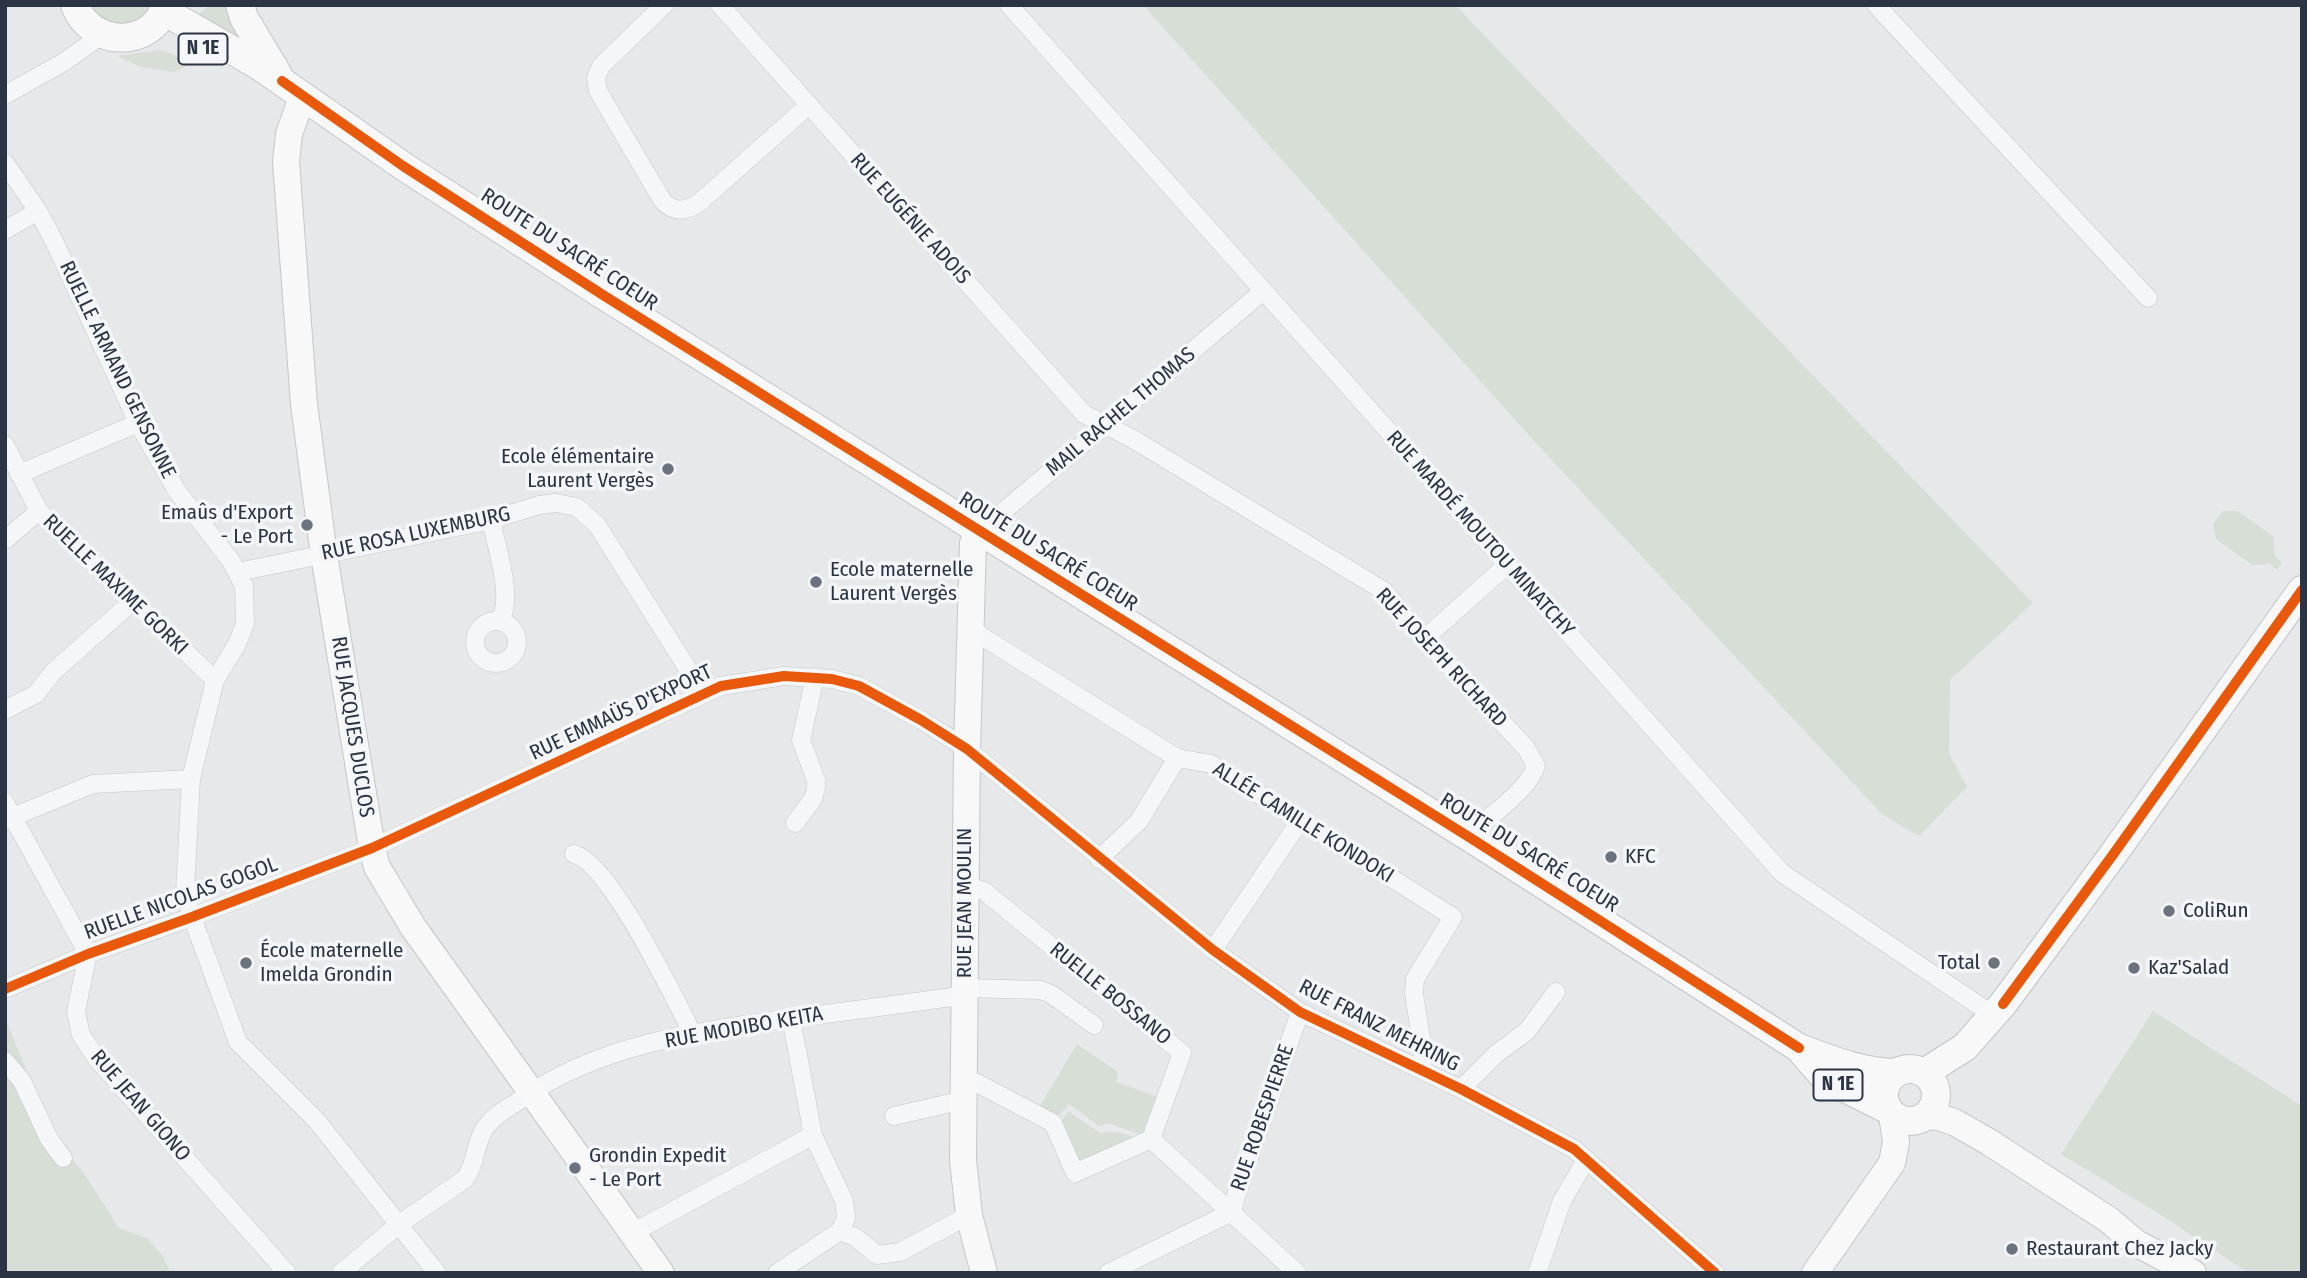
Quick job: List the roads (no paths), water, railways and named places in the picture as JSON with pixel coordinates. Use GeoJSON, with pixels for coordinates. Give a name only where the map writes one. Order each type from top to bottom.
{"type":"FeatureCollection","features":[{"type":"Feature","properties":{"kind":"main road"},"geometry":{"type":"LineString","coordinates":[[240,5],[255,39],[293,88]]}},
{"type":"Feature","properties":{"kind":"main road"},"geometry":{"type":"LineString","coordinates":[[87,21],[127,38],[160,15]]}},
{"type":"Feature","properties":{"kind":"main road","name":"ROUTE DU SACRÉ COEUR"},"geometry":{"type":"LineString","coordinates":[[160,15],[258,65],[403,166],[591,288],[1469,837],[1799,1048],[1873,1073],[1914,1100]]}},
{"type":"Feature","properties":{"kind":"main road"},"geometry":{"type":"LineString","coordinates":[[1914,1100],[1975,1057],[1998,1010],[2120,846],[2302,590]]}},
{"type":"Feature","properties":{"kind":"street"},"geometry":{"type":"LineString","coordinates":[[664,5],[601,66],[596,78],[602,99],[666,205],[686,210],[700,202],[809,105]]}},
{"type":"Feature","properties":{"kind":"street","name":"RUE EUGÉNIE ADOIS"},"geometry":{"type":"LineString","coordinates":[[720,5],[1084,414],[1104,425]]}},
{"type":"Feature","properties":{"kind":"street","name":"RUE MARDÉ MOUTOU MINATCHY"},"geometry":{"type":"LineString","coordinates":[[1009,5],[1782,873],[1998,1010]]}},
{"type":"Feature","properties":{"kind":"street"},"geometry":{"type":"LineString","coordinates":[[1876,5],[2148,298]]}},
{"type":"Feature","properties":{"kind":"street"},"geometry":{"type":"LineString","coordinates":[[5,95],[64,62],[87,21]]}},
{"type":"Feature","properties":{"kind":"street","name":"RUE JACQUES DUCLOS"},"geometry":{"type":"LineString","coordinates":[[293,88],[286,162],[304,404],[324,555],[377,867],[409,921],[661,1273]]}},
{"type":"Feature","properties":{"kind":"street","name":"RUELLE ARMAND GENSONNE"},"geometry":{"type":"LineString","coordinates":[[5,163],[38,211],[54,242],[138,423],[177,491],[238,572]]}},
{"type":"Feature","properties":{"kind":"street"},"geometry":{"type":"LineString","coordinates":[[5,230],[38,211]]}},
{"type":"Feature","properties":{"kind":"street","name":"MAIL RACHEL THOMAS"},"geometry":{"type":"LineString","coordinates":[[979,532],[1262,292]]}},
{"type":"Feature","properties":{"kind":"street"},"geometry":{"type":"LineString","coordinates":[[19,474],[138,423]]}},
{"type":"Feature","properties":{"kind":"street","name":"RUE JOSEPH RICHARD"},"geometry":{"type":"LineString","coordinates":[[1104,425],[1133,439],[1384,592],[1526,748],[1536,766],[1533,774],[1524,786],[1469,837]]}},
{"type":"Feature","properties":{"kind":"street","name":"RUELLE MAXIME GORKI"},"geometry":{"type":"LineString","coordinates":[[5,445],[39,511],[215,680]]}},
{"type":"Feature","properties":{"kind":"street","name":"RUE ROSA LUXEMBURG"},"geometry":{"type":"LineString","coordinates":[[238,572],[491,520],[539,505],[556,503],[577,507],[597,525],[703,693]]}},
{"type":"Feature","properties":{"kind":"street"},"geometry":{"type":"LineString","coordinates":[[6,539],[39,511]]}},
{"type":"Feature","properties":{"kind":"street"},"geometry":{"type":"LineString","coordinates":[[491,520],[506,593],[504,614],[500,620]]}},
{"type":"Feature","properties":{"kind":"street","name":"RUE JEAN MOULIN"},"geometry":{"type":"LineString","coordinates":[[979,532],[973,543],[970,629],[963,1160],[964,1189],[984,1273]]}},
{"type":"Feature","properties":{"kind":"street"},"geometry":{"type":"LineString","coordinates":[[1424,639],[1507,565]]}},
{"type":"Feature","properties":{"kind":"street"},"geometry":{"type":"LineString","coordinates":[[238,572],[244,586],[244,624],[237,644],[215,680],[191,779],[185,892],[192,917],[238,1042],[305,1108],[437,1273]]}},
{"type":"Feature","properties":{"kind":"street"},"geometry":{"type":"LineString","coordinates":[[5,710],[36,694],[53,672],[134,601]]}},
{"type":"Feature","properties":{"kind":"street","name":"ALLÉE CAMILLE KONDOKI"},"geometry":{"type":"LineString","coordinates":[[970,629],[1177,758],[1211,764],[1453,917],[1415,979],[1414,993],[1423,1051],[1422,1070]]}},
{"type":"Feature","properties":{"kind":"street","name":"RUE EMMAÜS D'EXPORT"},"geometry":{"type":"LineString","coordinates":[[372,848],[553,766],[703,693],[750,680],[784,676],[815,677],[859,686],[967,749]]}},
{"type":"Feature","properties":{"kind":"street"},"geometry":{"type":"LineString","coordinates":[[795,823],[813,799],[816,788],[816,780],[801,740],[815,677]]}},
{"type":"Feature","properties":{"kind":"street","name":"RUE FRANZ MEHRING"},"geometry":{"type":"LineString","coordinates":[[967,749],[1213,950],[1300,1012],[1461,1089],[1574,1149],[1715,1273]]}},
{"type":"Feature","properties":{"kind":"street"},"geometry":{"type":"LineString","coordinates":[[1099,859],[1139,821],[1177,758]]}},
{"type":"Feature","properties":{"kind":"street"},"geometry":{"type":"LineString","coordinates":[[88,954],[7,813],[93,783],[191,779]]}},
{"type":"Feature","properties":{"kind":"street"},"geometry":{"type":"LineString","coordinates":[[1213,950],[1300,821]]}},
{"type":"Feature","properties":{"kind":"street","name":"RUELLE NICOLAS GOGOL"},"geometry":{"type":"LineString","coordinates":[[5,989],[88,954],[372,848]]}},
{"type":"Feature","properties":{"kind":"street"},"geometry":{"type":"LineString","coordinates":[[574,854],[583,856],[595,868],[642,936],[691,1034]]}},
{"type":"Feature","properties":{"kind":"street","name":"RUELLE BOSSANO"},"geometry":{"type":"LineString","coordinates":[[965,885],[984,891],[1182,1053],[1151,1139]]}},
{"type":"Feature","properties":{"kind":"street","name":"RUE JEAN GIONO"},"geometry":{"type":"LineString","coordinates":[[88,954],[76,1011],[81,1035],[97,1059],[287,1273]]}},
{"type":"Feature","properties":{"kind":"street","name":"RUE MODIBO KEITA"},"geometry":{"type":"LineString","coordinates":[[341,1273],[398,1225],[465,1179],[471,1170],[481,1133],[491,1120],[531,1091],[580,1065],[633,1048],[713,1029],[965,992],[1041,990],[1051,994],[1094,1025]]}},
{"type":"Feature","properties":{"kind":"street"},"geometry":{"type":"LineString","coordinates":[[1461,1089],[1496,1054],[1527,1031],[1556,992]]}},
{"type":"Feature","properties":{"kind":"street","name":"RUE ROBESPIERRE"},"geometry":{"type":"LineString","coordinates":[[1108,1273],[1232,1212],[1300,1012]]}},
{"type":"Feature","properties":{"kind":"street"},"geometry":{"type":"LineString","coordinates":[[789,1270],[840,1231],[846,1218],[844,1201],[813,1135],[791,1018]]}},
{"type":"Feature","properties":{"kind":"street"},"geometry":{"type":"LineString","coordinates":[[5,1061],[22,1081],[49,1139],[63,1158]]}},
{"type":"Feature","properties":{"kind":"street"},"geometry":{"type":"LineString","coordinates":[[894,1116],[964,1091],[977,1083],[1053,1123],[1075,1173],[1151,1139],[1297,1273]]}},
{"type":"Feature","properties":{"kind":"street"},"geometry":{"type":"LineString","coordinates":[[1815,1273],[1892,1163],[1906,1151],[1914,1100],[1935,1116],[1954,1122],[1989,1142],[2109,1220],[2136,1243],[2193,1273]]}},
{"type":"Feature","properties":{"kind":"street"},"geometry":{"type":"LineString","coordinates":[[632,1233],[813,1135]]}},
{"type":"Feature","properties":{"kind":"street"},"geometry":{"type":"LineString","coordinates":[[1537,1273],[1562,1201],[1586,1160]]}},
{"type":"Feature","properties":{"kind":"street"},"geometry":{"type":"LineString","coordinates":[[840,1231],[855,1237],[877,1255],[900,1252],[969,1215]]}},
{"type":"Feature","properties":{"kind":"place","name":"Ecole élémentaire Laurent Vergès"},"geometry":{"type":"Point","coordinates":[668,469]}},
{"type":"Feature","properties":{"kind":"place","name":"Emaûs d'Export - Le Port"},"geometry":{"type":"Point","coordinates":[307,525]}},
{"type":"Feature","properties":{"kind":"place","name":"Ecole maternelle Laurent Vergès"},"geometry":{"type":"Point","coordinates":[816,582]}},
{"type":"Feature","properties":{"kind":"place","name":"KFC"},"geometry":{"type":"Point","coordinates":[1611,857]}},
{"type":"Feature","properties":{"kind":"place","name":"ColiRun"},"geometry":{"type":"Point","coordinates":[2169,911]}},
{"type":"Feature","properties":{"kind":"place","name":"École maternelle Imelda Grondin"},"geometry":{"type":"Point","coordinates":[246,963]}},
{"type":"Feature","properties":{"kind":"place","name":"Total"},"geometry":{"type":"Point","coordinates":[1994,963]}},
{"type":"Feature","properties":{"kind":"place","name":"Kaz'Salad"},"geometry":{"type":"Point","coordinates":[2134,968]}},
{"type":"Feature","properties":{"kind":"place","name":"Grondin Expedit - Le Port"},"geometry":{"type":"Point","coordinates":[575,1168]}},
{"type":"Feature","properties":{"kind":"place","name":"Restaurant Chez Jacky"},"geometry":{"type":"Point","coordinates":[2012,1249]}}]}
